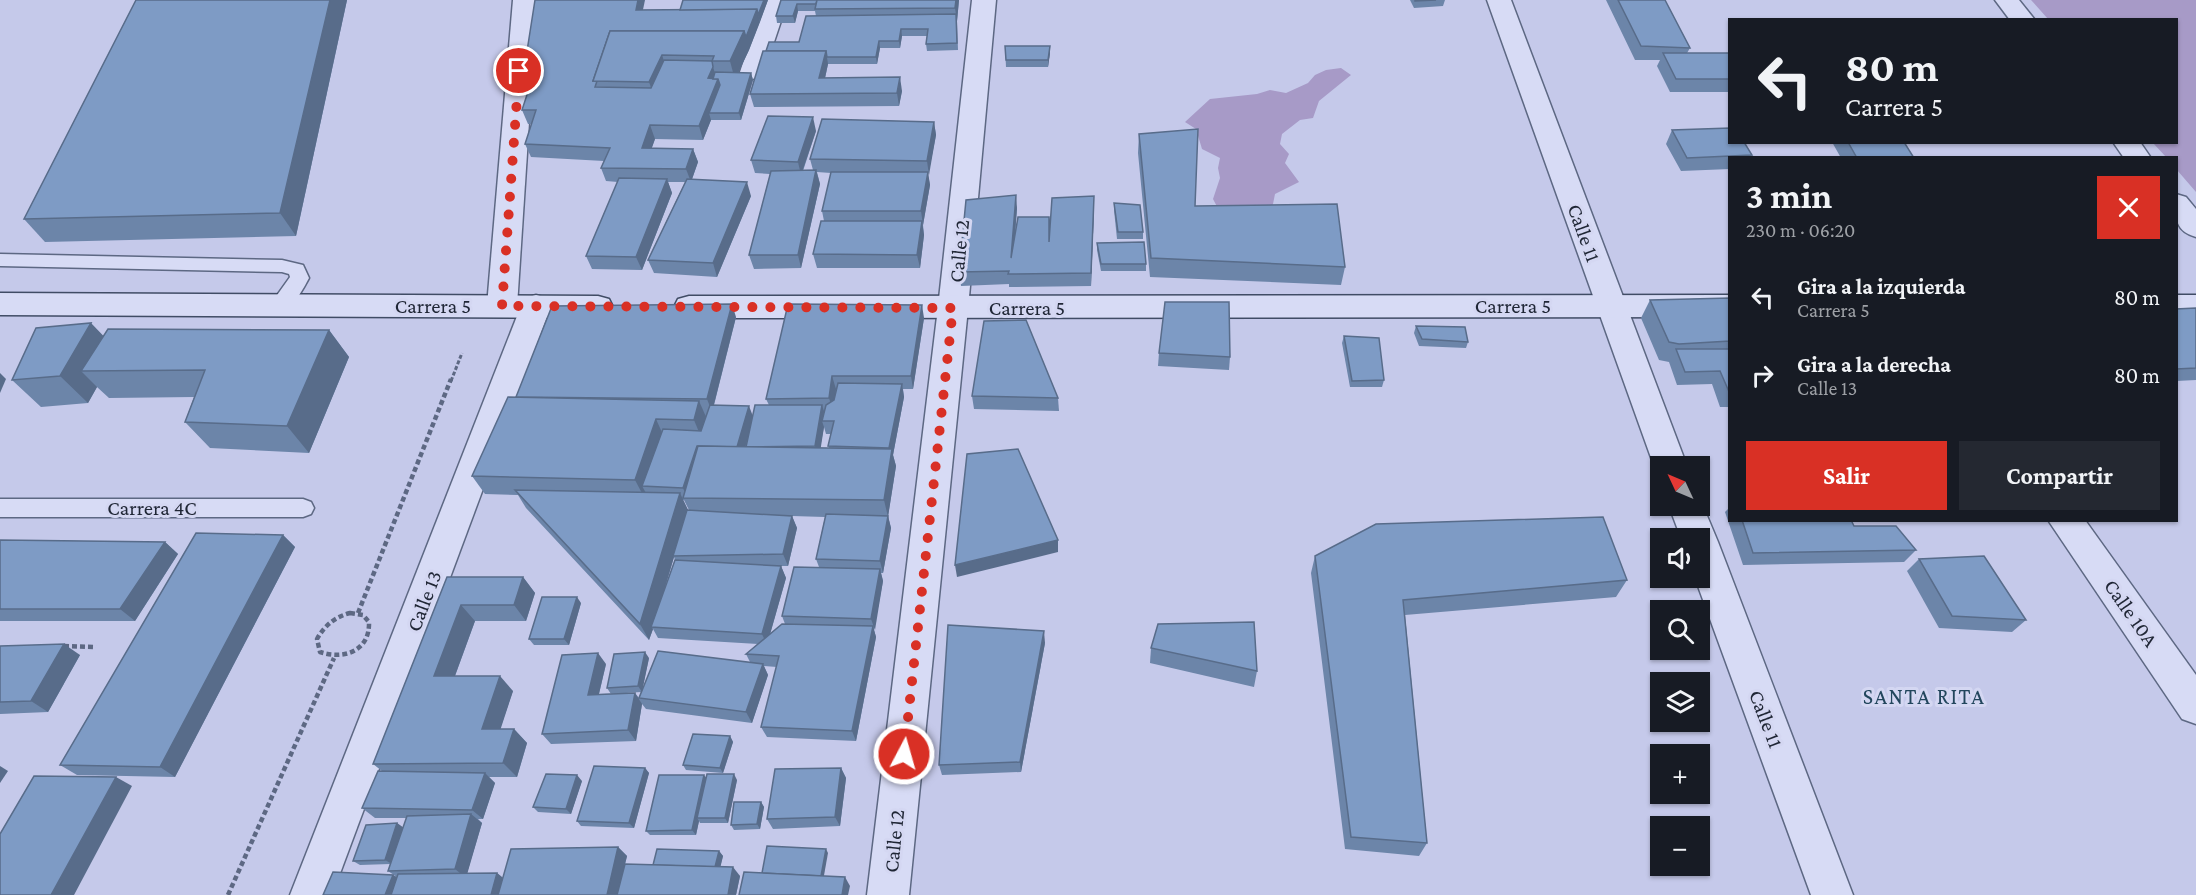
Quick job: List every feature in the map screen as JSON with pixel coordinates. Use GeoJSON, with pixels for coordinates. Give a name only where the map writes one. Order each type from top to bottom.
{"type":"FeatureCollection","features":[{"type":"Feature","properties":{"kind":"street","name":"Calle 13"},"geometry":{"type":"LineString","coordinates":[[311,895],[519,306],[525,0]]}},
{"type":"Feature","properties":{"kind":"street"},"geometry":{"type":"LineString","coordinates":[[752,72],[776,0]]}},
{"type":"Feature","properties":{"kind":"street","name":"Calle 12"},"geometry":{"type":"LineString","coordinates":[[888,895],[953,308],[984,0]]}},
{"type":"Feature","properties":{"kind":"street","name":"Calle 11"},"geometry":{"type":"LineString","coordinates":[[1498,0],[1667,456]]}},
{"type":"Feature","properties":{"kind":"street"},"geometry":{"type":"LineString","coordinates":[[2007,0],[2021,18]]}},
{"type":"Feature","properties":{"kind":"street"},"geometry":{"type":"LineString","coordinates":[[2178,206],[2196,227]]}},
{"type":"Feature","properties":{"kind":"street","name":"Carrera 5"},"geometry":{"type":"LineString","coordinates":[[0,304],[620,307]]}},
{"type":"Feature","properties":{"kind":"street","name":"Carrera 5"},"geometry":{"type":"LineString","coordinates":[[668,307],[1728,306]]}},
{"type":"Feature","properties":{"kind":"street"},"geometry":{"type":"LineString","coordinates":[[2178,306],[2196,306]]}},
{"type":"Feature","properties":{"kind":"street","name":"Calle 10A"},"geometry":{"type":"LineString","coordinates":[[2066,522],[2196,706]]}},
{"type":"Feature","properties":{"kind":"street","name":"Calle 11"},"geometry":{"type":"LineString","coordinates":[[1710,569],[1832,895]]}},
{"type":"Feature","properties":{"kind":"lane"},"geometry":{"type":"LineString","coordinates":[[0,260],[282,267],[296,270],[300,278],[280,305]]}},
{"type":"Feature","properties":{"kind":"lane","name":"Carrera 4C"},"geometry":{"type":"LineString","coordinates":[[0,508],[303,508]]}},
{"type":"Feature","properties":{"kind":"path"},"geometry":{"type":"LineString","coordinates":[[358,613],[462,353]]}},
{"type":"Feature","properties":{"kind":"path"},"geometry":{"type":"LineString","coordinates":[[358,613],[369,620],[371,626],[366,640],[353,652],[334,658],[320,652],[317,639],[326,625],[341,615],[358,613]]}},
{"type":"Feature","properties":{"kind":"path"},"geometry":{"type":"LineString","coordinates":[[60,646],[96,647]]}},
{"type":"Feature","properties":{"kind":"path"},"geometry":{"type":"LineString","coordinates":[[228,895],[334,658]]}},
{"type":"Feature","properties":{"kind":"shaded area"},"geometry":{"type":"Polygon","coordinates":[[[2031,0],[2196,0],[2196,192],[2178,171],[2178,156],[2165,156],[2154,144],[2178,144],[2178,18],[2047,18],[2031,0]]]}},
{"type":"Feature","properties":{"kind":"shaded area"},"geometry":{"type":"Polygon","coordinates":[[[1341,68],[1351,75],[1319,101],[1313,118],[1300,120],[1282,134],[1280,144],[1289,154],[1285,163],[1299,182],[1275,194],[1273,204],[1266,214],[1224,220],[1213,199],[1220,178],[1218,168],[1220,158],[1202,149],[1196,129],[1185,122],[1210,99],[1257,94],[1270,90],[1286,93],[1308,83],[1315,75],[1326,70],[1341,68]]]}},
{"type":"Feature","properties":{"kind":"building"},"geometry":{"type":"Polygon","coordinates":[[[136,0],[330,0],[280,213],[24,219],[136,0]]]}},
{"type":"Feature","properties":{"kind":"building"},"geometry":{"type":"Polygon","coordinates":[[[535,0],[638,0],[636,10],[757,9],[746,37],[744,31],[610,31],[593,81],[597,81],[595,87],[651,88],[664,60],[712,61],[713,67],[708,78],[718,79],[699,126],[650,125],[642,148],[693,149],[686,169],[601,168],[610,148],[525,144],[536,110],[522,110],[537,64],[525,64],[535,0]]]}},
{"type":"Feature","properties":{"kind":"building"},"geometry":{"type":"Polygon","coordinates":[[[683,0],[764,0],[758,15],[757,9],[680,10],[683,0]]]}},
{"type":"Feature","properties":{"kind":"building"},"geometry":{"type":"Polygon","coordinates":[[[781,0],[817,0],[816,4],[797,4],[793,16],[776,16],[781,0]]]}},
{"type":"Feature","properties":{"kind":"building"},"geometry":{"type":"Polygon","coordinates":[[[817,0],[956,0],[955,8],[815,9],[817,0]]]}},
{"type":"Feature","properties":{"kind":"building"},"geometry":{"type":"Polygon","coordinates":[[[1618,0],[1665,0],[1690,48],[1641,46],[1618,0]]]}},
{"type":"Feature","properties":{"kind":"building"},"geometry":{"type":"Polygon","coordinates":[[[956,14],[957,43],[926,44],[928,29],[901,29],[899,41],[879,41],[876,57],[827,57],[826,51],[766,51],[769,42],[799,42],[806,16],[956,14]]]}},
{"type":"Feature","properties":{"kind":"building"},"geometry":{"type":"Polygon","coordinates":[[[610,31],[744,31],[730,61],[712,61],[714,56],[662,55],[649,82],[593,81],[610,31]]]}},
{"type":"Feature","properties":{"kind":"building"},"geometry":{"type":"Polygon","coordinates":[[[1005,46],[1050,46],[1048,60],[1006,60],[1005,46]]]}},
{"type":"Feature","properties":{"kind":"building"},"geometry":{"type":"Polygon","coordinates":[[[763,51],[826,51],[819,78],[900,77],[897,93],[750,94],[763,51]]]}},
{"type":"Feature","properties":{"kind":"building"},"geometry":{"type":"Polygon","coordinates":[[[1663,53],[1728,53],[1728,79],[1676,79],[1663,53]]]}},
{"type":"Feature","properties":{"kind":"building"},"geometry":{"type":"Polygon","coordinates":[[[715,72],[751,73],[739,113],[709,113],[720,85],[718,79],[713,79],[715,72]]]}},
{"type":"Feature","properties":{"kind":"building"},"geometry":{"type":"Polygon","coordinates":[[[768,116],[813,117],[798,162],[751,160],[768,116]]]}},
{"type":"Feature","properties":{"kind":"building"},"geometry":{"type":"Polygon","coordinates":[[[822,119],[934,122],[927,161],[810,159],[822,119]]]}},
{"type":"Feature","properties":{"kind":"building"},"geometry":{"type":"Polygon","coordinates":[[[1728,128],[1728,144],[1745,144],[1752,155],[1687,158],[1672,130],[1728,128]]]}},
{"type":"Feature","properties":{"kind":"building"},"geometry":{"type":"Polygon","coordinates":[[[1198,129],[1195,206],[1337,204],[1345,267],[1151,258],[1139,134],[1198,129]]]}},
{"type":"Feature","properties":{"kind":"building"},"geometry":{"type":"Polygon","coordinates":[[[1849,144],[1905,144],[1913,156],[1856,156],[1849,144]]]}},
{"type":"Feature","properties":{"kind":"building"},"geometry":{"type":"Polygon","coordinates":[[[816,170],[798,255],[749,255],[771,171],[816,170]]]}},
{"type":"Feature","properties":{"kind":"building"},"geometry":{"type":"Polygon","coordinates":[[[831,172],[928,172],[921,211],[822,211],[831,172]]]}},
{"type":"Feature","properties":{"kind":"building"},"geometry":{"type":"Polygon","coordinates":[[[619,178],[667,179],[636,257],[586,256],[619,178]]]}},
{"type":"Feature","properties":{"kind":"building"},"geometry":{"type":"Polygon","coordinates":[[[687,179],[747,182],[713,263],[648,260],[687,179]]]}},
{"type":"Feature","properties":{"kind":"building"},"geometry":{"type":"Polygon","coordinates":[[[1016,195],[1011,258],[1018,217],[1049,217],[1049,242],[1052,198],[1094,196],[1091,273],[959,272],[966,200],[1016,195]]]}},
{"type":"Feature","properties":{"kind":"building"},"geometry":{"type":"Polygon","coordinates":[[[1114,203],[1140,205],[1143,232],[1118,232],[1114,203]]]}},
{"type":"Feature","properties":{"kind":"building"},"geometry":{"type":"Polygon","coordinates":[[[821,221],[922,221],[917,255],[813,254],[821,221]]]}},
{"type":"Feature","properties":{"kind":"building"},"geometry":{"type":"Polygon","coordinates":[[[1144,242],[1146,264],[1101,264],[1097,243],[1144,242]]]}},
{"type":"Feature","properties":{"kind":"building"},"geometry":{"type":"Polygon","coordinates":[[[1728,298],[1728,341],[1679,344],[1669,342],[1650,300],[1728,298]]]}},
{"type":"Feature","properties":{"kind":"building"},"geometry":{"type":"Polygon","coordinates":[[[1165,302],[1229,302],[1230,357],[1159,353],[1165,302]]]}},
{"type":"Feature","properties":{"kind":"building"},"geometry":{"type":"Polygon","coordinates":[[[732,304],[707,399],[516,397],[552,306],[732,304]]]}},
{"type":"Feature","properties":{"kind":"building"},"geometry":{"type":"Polygon","coordinates":[[[788,304],[922,305],[911,376],[832,376],[829,398],[766,399],[788,304]]]}},
{"type":"Feature","properties":{"kind":"building"},"geometry":{"type":"Polygon","coordinates":[[[2196,308],[2196,368],[2178,369],[2178,309],[2196,308]]]}},
{"type":"Feature","properties":{"kind":"building"},"geometry":{"type":"Polygon","coordinates":[[[1026,320],[1058,398],[972,396],[984,321],[1026,320]]]}},
{"type":"Feature","properties":{"kind":"building"},"geometry":{"type":"Polygon","coordinates":[[[91,323],[60,376],[12,380],[36,328],[91,323]]]}},
{"type":"Feature","properties":{"kind":"building"},"geometry":{"type":"Polygon","coordinates":[[[1416,326],[1465,327],[1468,342],[1422,339],[1416,326]]]}},
{"type":"Feature","properties":{"kind":"building"},"geometry":{"type":"Polygon","coordinates":[[[108,329],[329,330],[287,426],[185,422],[205,370],[81,371],[108,329]]]}},
{"type":"Feature","properties":{"kind":"building"},"geometry":{"type":"Polygon","coordinates":[[[1344,336],[1379,338],[1384,380],[1352,381],[1344,336]]]}},
{"type":"Feature","properties":{"kind":"building"},"geometry":{"type":"Polygon","coordinates":[[[1676,349],[1728,349],[1728,389],[1720,371],[1685,372],[1676,349]]]}},
{"type":"Feature","properties":{"kind":"building"},"geometry":{"type":"Polygon","coordinates":[[[838,383],[902,384],[889,448],[828,446],[834,421],[822,421],[826,405],[834,400],[838,383]]]}},
{"type":"Feature","properties":{"kind":"building"},"geometry":{"type":"Polygon","coordinates":[[[508,397],[699,401],[694,420],[656,419],[635,480],[472,476],[508,397]]]}},
{"type":"Feature","properties":{"kind":"building"},"geometry":{"type":"Polygon","coordinates":[[[710,405],[749,406],[737,447],[697,446],[683,488],[642,486],[663,429],[701,431],[710,405]]]}},
{"type":"Feature","properties":{"kind":"building"},"geometry":{"type":"Polygon","coordinates":[[[755,405],[822,405],[815,446],[746,447],[755,405]]]}},
{"type":"Feature","properties":{"kind":"building"},"geometry":{"type":"Polygon","coordinates":[[[698,446],[892,449],[884,500],[683,498],[698,446]]]}},
{"type":"Feature","properties":{"kind":"building"},"geometry":{"type":"Polygon","coordinates":[[[1018,449],[1058,540],[955,565],[967,454],[1018,449]]]}},
{"type":"Feature","properties":{"kind":"building"},"geometry":{"type":"Polygon","coordinates":[[[515,490],[680,493],[640,624],[515,490]]]}},
{"type":"Feature","properties":{"kind":"building"},"geometry":{"type":"Polygon","coordinates":[[[687,510],[792,516],[783,554],[673,556],[687,510]]]}},
{"type":"Feature","properties":{"kind":"building"},"geometry":{"type":"Polygon","coordinates":[[[826,514],[888,516],[880,561],[816,559],[826,514]]]}},
{"type":"Feature","properties":{"kind":"building"},"geometry":{"type":"Polygon","coordinates":[[[1603,517],[1627,580],[1403,600],[1427,843],[1351,837],[1315,556],[1376,524],[1603,517]]]}},
{"type":"Feature","properties":{"kind":"building"},"geometry":{"type":"Polygon","coordinates":[[[1743,522],[1852,522],[1854,526],[1896,526],[1916,550],[1753,553],[1743,522]]]}},
{"type":"Feature","properties":{"kind":"building"},"geometry":{"type":"Polygon","coordinates":[[[196,533],[283,535],[160,767],[60,765],[196,533]]]}},
{"type":"Feature","properties":{"kind":"building"},"geometry":{"type":"Polygon","coordinates":[[[0,540],[165,542],[120,609],[0,609],[0,540]]]}},
{"type":"Feature","properties":{"kind":"building"},"geometry":{"type":"Polygon","coordinates":[[[1984,556],[2026,620],[1952,616],[1919,559],[1984,556]]]}},
{"type":"Feature","properties":{"kind":"building"},"geometry":{"type":"Polygon","coordinates":[[[675,560],[781,566],[762,634],[651,627],[675,560]]]}},
{"type":"Feature","properties":{"kind":"building"},"geometry":{"type":"Polygon","coordinates":[[[794,567],[880,569],[871,619],[782,616],[794,567]]]}},
{"type":"Feature","properties":{"kind":"building"},"geometry":{"type":"Polygon","coordinates":[[[447,577],[523,577],[514,605],[461,605],[434,676],[500,676],[482,729],[514,729],[503,763],[373,764],[447,577]]]}},
{"type":"Feature","properties":{"kind":"building"},"geometry":{"type":"Polygon","coordinates":[[[542,597],[577,597],[564,639],[529,639],[542,597]]]}},
{"type":"Feature","properties":{"kind":"building"},"geometry":{"type":"Polygon","coordinates":[[[1254,622],[1257,671],[1151,648],[1158,624],[1254,622]]]}},
{"type":"Feature","properties":{"kind":"building"},"geometry":{"type":"Polygon","coordinates":[[[782,624],[873,626],[852,731],[761,727],[779,656],[746,654],[782,624]]]}},
{"type":"Feature","properties":{"kind":"building"},"geometry":{"type":"Polygon","coordinates":[[[948,625],[1044,631],[1020,762],[939,765],[948,625]]]}},
{"type":"Feature","properties":{"kind":"building"},"geometry":{"type":"Polygon","coordinates":[[[64,644],[31,701],[0,702],[0,646],[64,644]]]}},
{"type":"Feature","properties":{"kind":"building"},"geometry":{"type":"Polygon","coordinates":[[[658,651],[763,664],[746,712],[639,698],[658,651]]]}},
{"type":"Feature","properties":{"kind":"building"},"geometry":{"type":"Polygon","coordinates":[[[645,652],[638,686],[607,688],[614,654],[645,652]]]}},
{"type":"Feature","properties":{"kind":"building"},"geometry":{"type":"Polygon","coordinates":[[[598,653],[588,695],[635,693],[628,730],[542,734],[562,655],[598,653]]]}},
{"type":"Feature","properties":{"kind":"building"},"geometry":{"type":"Polygon","coordinates":[[[693,734],[730,736],[720,768],[683,765],[693,734]]]}},
{"type":"Feature","properties":{"kind":"building"},"geometry":{"type":"Polygon","coordinates":[[[594,766],[645,768],[629,823],[577,821],[594,766]]]}},
{"type":"Feature","properties":{"kind":"building"},"geometry":{"type":"Polygon","coordinates":[[[841,768],[835,817],[767,819],[775,769],[841,768]]]}},
{"type":"Feature","properties":{"kind":"building"},"geometry":{"type":"Polygon","coordinates":[[[378,771],[485,773],[472,810],[362,808],[378,771]]]}},
{"type":"Feature","properties":{"kind":"building"},"geometry":{"type":"Polygon","coordinates":[[[546,774],[577,775],[566,809],[533,807],[546,774]]]}},
{"type":"Feature","properties":{"kind":"building"},"geometry":{"type":"Polygon","coordinates":[[[707,774],[734,774],[725,818],[697,818],[707,774]]]}},
{"type":"Feature","properties":{"kind":"building"},"geometry":{"type":"Polygon","coordinates":[[[659,775],[704,775],[692,830],[646,831],[659,775]]]}},
{"type":"Feature","properties":{"kind":"building"},"geometry":{"type":"Polygon","coordinates":[[[34,776],[116,777],[51,895],[0,895],[0,834],[34,776]]]}},
{"type":"Feature","properties":{"kind":"building"},"geometry":{"type":"Polygon","coordinates":[[[734,802],[761,802],[757,824],[731,825],[734,802]]]}},
{"type":"Feature","properties":{"kind":"building"},"geometry":{"type":"Polygon","coordinates":[[[471,814],[455,869],[388,871],[407,816],[471,814]]]}},
{"type":"Feature","properties":{"kind":"building"},"geometry":{"type":"Polygon","coordinates":[[[397,823],[385,860],[353,861],[366,825],[397,823]]]}},
{"type":"Feature","properties":{"kind":"building"},"geometry":{"type":"Polygon","coordinates":[[[767,846],[826,849],[821,876],[762,873],[767,846]]]}},
{"type":"Feature","properties":{"kind":"building"},"geometry":{"type":"Polygon","coordinates":[[[618,847],[607,895],[498,895],[511,849],[618,847]]]}},
{"type":"Feature","properties":{"kind":"building"},"geometry":{"type":"Polygon","coordinates":[[[657,849],[719,851],[715,867],[653,865],[657,849]]]}},
{"type":"Feature","properties":{"kind":"building"},"geometry":{"type":"Polygon","coordinates":[[[625,864],[733,867],[728,895],[617,895],[625,864]]]}},
{"type":"Feature","properties":{"kind":"building"},"geometry":{"type":"Polygon","coordinates":[[[333,872],[393,875],[385,895],[323,895],[333,872]]]}},
{"type":"Feature","properties":{"kind":"building"},"geometry":{"type":"Polygon","coordinates":[[[744,872],[845,877],[842,895],[739,895],[744,872]]]}},
{"type":"Feature","properties":{"kind":"building"},"geometry":{"type":"Polygon","coordinates":[[[497,873],[491,895],[391,895],[398,874],[497,873]]]}},
{"type":"Feature","properties":{"kind":"district","name":"SANTA RITA"},"geometry":{"type":"Point","coordinates":[1924,696]}},
{"type":"Feature","properties":{"kind":"route"},"geometry":{"type":"LineString","coordinates":[[519,71],[502,306],[953,308],[904,754]]}}]}
